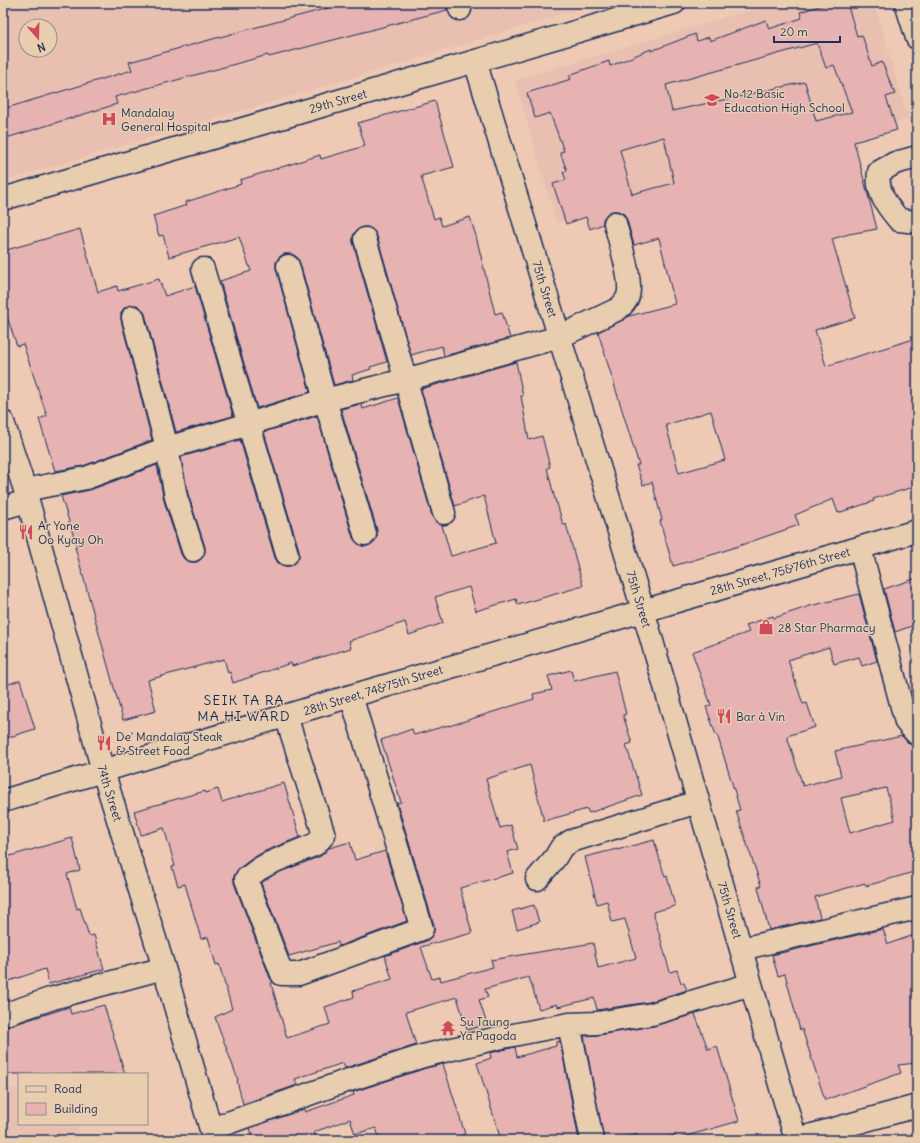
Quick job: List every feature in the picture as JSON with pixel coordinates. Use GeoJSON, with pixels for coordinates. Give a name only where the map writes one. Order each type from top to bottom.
{"type":"FeatureCollection","features":[{"type":"Feature","properties":{"kind":"street","name":"29th Street"},"geometry":{"type":"LineString","coordinates":[[3,199],[674,3]]}},
{"type":"Feature","properties":{"kind":"street"},"geometry":{"type":"LineString","coordinates":[[906,3],[917,38]]}},
{"type":"Feature","properties":{"kind":"street","name":"75th Street"},"geometry":{"type":"LineString","coordinates":[[474,61],[643,610],[795,1140]]}},
{"type":"Feature","properties":{"kind":"street"},"geometry":{"type":"LineString","coordinates":[[917,157],[895,163],[879,172],[878,183],[887,206],[899,220],[917,222]]}},
{"type":"Feature","properties":{"kind":"street"},"geometry":{"type":"LineString","coordinates":[[3,508],[26,496],[86,478],[167,448],[325,400],[560,338],[618,309],[625,303],[628,295],[629,281],[615,223]]}},
{"type":"Feature","properties":{"kind":"street"},"geometry":{"type":"LineString","coordinates":[[365,239],[444,513]]}},
{"type":"Feature","properties":{"kind":"street"},"geometry":{"type":"LineString","coordinates":[[288,266],[325,400],[365,534]]}},
{"type":"Feature","properties":{"kind":"street"},"geometry":{"type":"LineString","coordinates":[[203,269],[287,554]]}},
{"type":"Feature","properties":{"kind":"street"},"geometry":{"type":"LineString","coordinates":[[133,317],[167,448],[176,498],[193,550]]}},
{"type":"Feature","properties":{"kind":"street","name":"74th Street"},"geometry":{"type":"LineString","coordinates":[[3,422],[26,496],[103,770],[164,968],[212,1134]]}},
{"type":"Feature","properties":{"kind":"street","name":"28th Street, 75&76th Street"},"geometry":{"type":"LineString","coordinates":[[643,610],[917,531]]}},
{"type":"Feature","properties":{"kind":"street"},"geometry":{"type":"LineString","coordinates":[[860,548],[906,722],[917,734]]}},
{"type":"Feature","properties":{"kind":"street","name":"28th Street, 74&75th Street"},"geometry":{"type":"LineString","coordinates":[[3,801],[643,610]]}},
{"type":"Feature","properties":{"kind":"street"},"geometry":{"type":"LineString","coordinates":[[286,716],[324,835],[316,844],[258,869],[246,879],[282,974],[299,974],[422,929],[351,696]]}},
{"type":"Feature","properties":{"kind":"street"},"geometry":{"type":"LineString","coordinates":[[537,878],[555,858],[561,848],[571,841],[698,802]]}},
{"type":"Feature","properties":{"kind":"street"},"geometry":{"type":"LineString","coordinates":[[741,949],[917,908]]}},
{"type":"Feature","properties":{"kind":"street"},"geometry":{"type":"LineString","coordinates":[[3,1015],[53,998],[164,968]]}},
{"type":"Feature","properties":{"kind":"street"},"geometry":{"type":"LineString","coordinates":[[212,1134],[340,1083],[423,1056],[498,1038],[569,1024],[598,1023],[652,1014],[751,984]]}},
{"type":"Feature","properties":{"kind":"street"},"geometry":{"type":"LineString","coordinates":[[569,1024],[592,1140]]}},
{"type":"Feature","properties":{"kind":"street"},"geometry":{"type":"LineString","coordinates":[[795,1140],[917,1106]]}},
{"type":"Feature","properties":{"kind":"shaded area","name":"Mandalay General Hospital"},"geometry":{"type":"Polygon","coordinates":[[[3,3],[596,3],[427,56],[3,181],[3,3]]]}},
{"type":"Feature","properties":{"kind":"shaded area","name":"No 12 Basic Education High School"},"geometry":{"type":"Polygon","coordinates":[[[776,3],[874,3],[908,119],[557,223],[515,80],[776,3]]]}},
{"type":"Feature","properties":{"kind":"shaded area"},"geometry":{"type":"Polygon","coordinates":[[[18,1087],[18,1125],[76,1125],[81,1140],[3,1140],[3,1092],[18,1087]]]}},
{"type":"Feature","properties":{"kind":"building"},"geometry":{"type":"Polygon","coordinates":[[[347,3],[446,3],[447,10],[269,57],[268,55],[115,97],[117,104],[3,139],[3,109],[132,70],[129,62],[347,3]]]}},
{"type":"Feature","properties":{"kind":"building"},"geometry":{"type":"Polygon","coordinates":[[[829,3],[847,3],[857,36],[862,35],[872,66],[882,62],[895,94],[886,97],[897,130],[854,142],[877,229],[832,239],[855,318],[815,330],[826,366],[917,338],[917,486],[873,499],[874,501],[838,513],[833,499],[795,515],[799,525],[718,553],[673,566],[660,521],[662,520],[652,482],[643,485],[636,465],[639,465],[598,332],[629,316],[675,304],[659,238],[634,245],[627,220],[624,214],[618,211],[612,211],[607,214],[603,219],[603,224],[590,229],[586,217],[566,224],[553,184],[566,180],[563,172],[567,171],[560,152],[564,151],[550,113],[535,118],[527,93],[571,79],[569,75],[609,61],[610,66],[651,49],[651,51],[695,34],[697,41],[709,37],[710,41],[766,20],[769,29],[802,18],[800,12],[829,3]],[[817,43],[666,85],[672,111],[805,82],[816,121],[852,112],[834,65],[826,68],[817,43]],[[664,137],[620,150],[632,194],[674,183],[664,137]],[[711,411],[666,425],[679,473],[725,460],[711,411]]]}},
{"type":"Feature","properties":{"kind":"building"},"geometry":{"type":"Polygon","coordinates":[[[435,101],[454,167],[421,176],[434,219],[439,217],[442,226],[470,217],[495,314],[502,312],[510,338],[444,356],[442,346],[411,355],[377,236],[373,230],[368,227],[362,227],[356,231],[353,236],[353,242],[387,362],[370,367],[371,369],[352,375],[353,380],[334,385],[300,263],[297,257],[292,254],[284,254],[279,257],[276,262],[276,269],[310,392],[257,408],[220,281],[251,271],[239,237],[169,257],[163,235],[159,236],[153,216],[187,205],[186,202],[241,184],[240,180],[320,155],[321,159],[365,146],[358,123],[435,101]]]}},
{"type":"Feature","properties":{"kind":"building"},"geometry":{"type":"Polygon","coordinates":[[[80,229],[98,292],[117,286],[118,291],[159,279],[165,296],[195,286],[233,416],[176,432],[145,314],[137,305],[130,305],[124,308],[121,313],[121,320],[152,440],[83,466],[55,471],[39,419],[47,416],[23,344],[17,346],[3,305],[3,251],[80,229]]]}},
{"type":"Feature","properties":{"kind":"building"},"geometry":{"type":"Polygon","coordinates":[[[516,362],[523,396],[521,396],[529,440],[542,436],[550,467],[547,468],[556,503],[563,525],[566,524],[583,586],[518,605],[516,599],[476,611],[469,587],[435,597],[443,623],[409,635],[405,622],[349,641],[351,648],[292,666],[291,663],[233,683],[224,659],[148,680],[156,711],[123,720],[75,547],[77,547],[61,496],[90,490],[157,465],[164,501],[181,554],[184,559],[190,562],[197,562],[202,558],[205,552],[205,547],[188,494],[181,457],[240,440],[275,558],[278,563],[284,566],[291,566],[299,557],[299,550],[264,432],[317,416],[353,538],[362,546],[368,546],[374,542],[377,536],[377,530],[341,409],[361,404],[363,409],[398,398],[432,516],[436,522],[442,525],[451,556],[496,543],[484,496],[455,506],[421,389],[516,362]]]}},
{"type":"Feature","properties":{"kind":"building"},"geometry":{"type":"Polygon","coordinates":[[[917,578],[917,624],[895,632],[884,589],[917,578]]]}},
{"type":"Feature","properties":{"kind":"building"},"geometry":{"type":"Polygon","coordinates":[[[859,594],[877,661],[862,666],[859,657],[834,664],[829,647],[788,660],[803,704],[807,703],[815,727],[787,736],[803,786],[841,776],[835,751],[902,736],[908,743],[913,746],[917,746],[917,871],[866,886],[865,883],[815,897],[820,918],[769,930],[758,887],[761,886],[736,811],[740,810],[717,734],[716,735],[706,707],[711,705],[692,652],[749,632],[746,625],[773,616],[774,618],[810,606],[859,594]],[[886,788],[841,798],[850,833],[895,820],[886,788]]]}},
{"type":"Feature","properties":{"kind":"building"},"geometry":{"type":"Polygon","coordinates":[[[571,670],[574,681],[615,671],[626,714],[623,715],[632,743],[626,745],[642,795],[589,813],[587,809],[544,821],[530,765],[486,779],[500,828],[511,825],[518,849],[507,852],[513,873],[460,888],[472,933],[421,947],[432,979],[440,977],[441,981],[493,967],[491,960],[593,943],[598,968],[636,958],[625,919],[612,922],[607,901],[597,904],[585,857],[654,840],[665,877],[667,876],[675,906],[653,912],[670,972],[677,970],[681,983],[684,983],[687,990],[649,1002],[597,1010],[594,998],[558,1007],[557,1004],[539,1009],[529,977],[485,989],[488,997],[479,1000],[487,1024],[467,1030],[457,997],[406,1012],[416,1045],[345,1068],[343,1063],[295,1079],[297,1085],[243,1104],[238,1080],[215,1017],[232,1009],[219,964],[216,965],[208,937],[201,939],[185,884],[178,886],[172,867],[175,866],[164,828],[141,835],[134,811],[205,791],[205,793],[218,789],[222,802],[284,783],[300,837],[265,851],[253,858],[238,869],[234,876],[234,883],[270,978],[273,982],[271,983],[287,1038],[330,1024],[325,1007],[354,997],[353,991],[392,979],[385,956],[426,941],[434,932],[434,925],[397,803],[401,802],[381,740],[412,729],[414,735],[449,726],[534,699],[533,694],[552,690],[548,676],[571,670]]]}},
{"type":"Feature","properties":{"kind":"building"},"geometry":{"type":"Polygon","coordinates":[[[20,680],[35,729],[3,739],[3,686],[20,680]]]}},
{"type":"Feature","properties":{"kind":"building"},"geometry":{"type":"Polygon","coordinates":[[[72,838],[80,870],[67,874],[77,909],[80,908],[89,936],[94,935],[104,969],[49,984],[45,969],[3,983],[3,858],[72,838]]]}},
{"type":"Feature","properties":{"kind":"building"},"geometry":{"type":"Polygon","coordinates":[[[350,842],[355,860],[385,851],[407,921],[339,946],[338,942],[289,956],[261,883],[275,874],[321,856],[329,848],[350,842]]]}},
{"type":"Feature","properties":{"kind":"building"},"geometry":{"type":"Polygon","coordinates":[[[534,905],[539,922],[517,929],[512,911],[534,905]]]}},
{"type":"Feature","properties":{"kind":"building"},"geometry":{"type":"Polygon","coordinates":[[[883,929],[888,944],[917,934],[917,1063],[898,1065],[901,1073],[825,1100],[802,1029],[800,1030],[785,974],[778,976],[772,955],[883,929]]]}},
{"type":"Feature","properties":{"kind":"building"},"geometry":{"type":"Polygon","coordinates":[[[104,1005],[125,1073],[6,1074],[3,1065],[3,1034],[8,1033],[6,1027],[69,1007],[71,1014],[104,1005]]]}},
{"type":"Feature","properties":{"kind":"building"},"geometry":{"type":"Polygon","coordinates":[[[695,1014],[708,1049],[717,1046],[739,1121],[676,1139],[675,1135],[657,1140],[638,1140],[637,1134],[615,1140],[604,1140],[584,1036],[654,1026],[695,1014]]]}},
{"type":"Feature","properties":{"kind":"building"},"geometry":{"type":"Polygon","coordinates":[[[560,1041],[579,1140],[501,1140],[477,1063],[491,1058],[490,1053],[515,1047],[517,1057],[556,1046],[556,1042],[560,1041]]]}},
{"type":"Feature","properties":{"kind":"building"},"geometry":{"type":"Polygon","coordinates":[[[443,1064],[465,1134],[445,1140],[380,1140],[376,1128],[355,1134],[350,1119],[314,1132],[317,1140],[254,1140],[250,1128],[304,1109],[305,1112],[354,1095],[353,1092],[426,1068],[443,1064]]]}},
{"type":"Feature","properties":{"kind":"place","name":"No 12 Basic Education High School"},"geometry":{"type":"Point","coordinates":[712,100]}},
{"type":"Feature","properties":{"kind":"place","name":"Mandalay General Hospital"},"geometry":{"type":"Point","coordinates":[109,119]}},
{"type":"Feature","properties":{"kind":"place","name":"Ar Yone Oo Kyay Oh"},"geometry":{"type":"Point","coordinates":[26,532]}},
{"type":"Feature","properties":{"kind":"place","name":"28 Star Pharmacy"},"geometry":{"type":"Point","coordinates":[766,627]}},
{"type":"Feature","properties":{"kind":"place","name":"Bar à Vin"},"geometry":{"type":"Point","coordinates":[724,716]}},
{"type":"Feature","properties":{"kind":"place","name":"De' Mandalay Steak & Street Food"},"geometry":{"type":"Point","coordinates":[104,743]}},
{"type":"Feature","properties":{"kind":"place","name":"Su Taung Ya Pagoda"},"geometry":{"type":"Point","coordinates":[448,1028]}},
{"type":"Feature","properties":{"kind":"district","name":"SEIK TA RA MA HI WARD"},"geometry":{"type":"Point","coordinates":[244,708]}}]}
